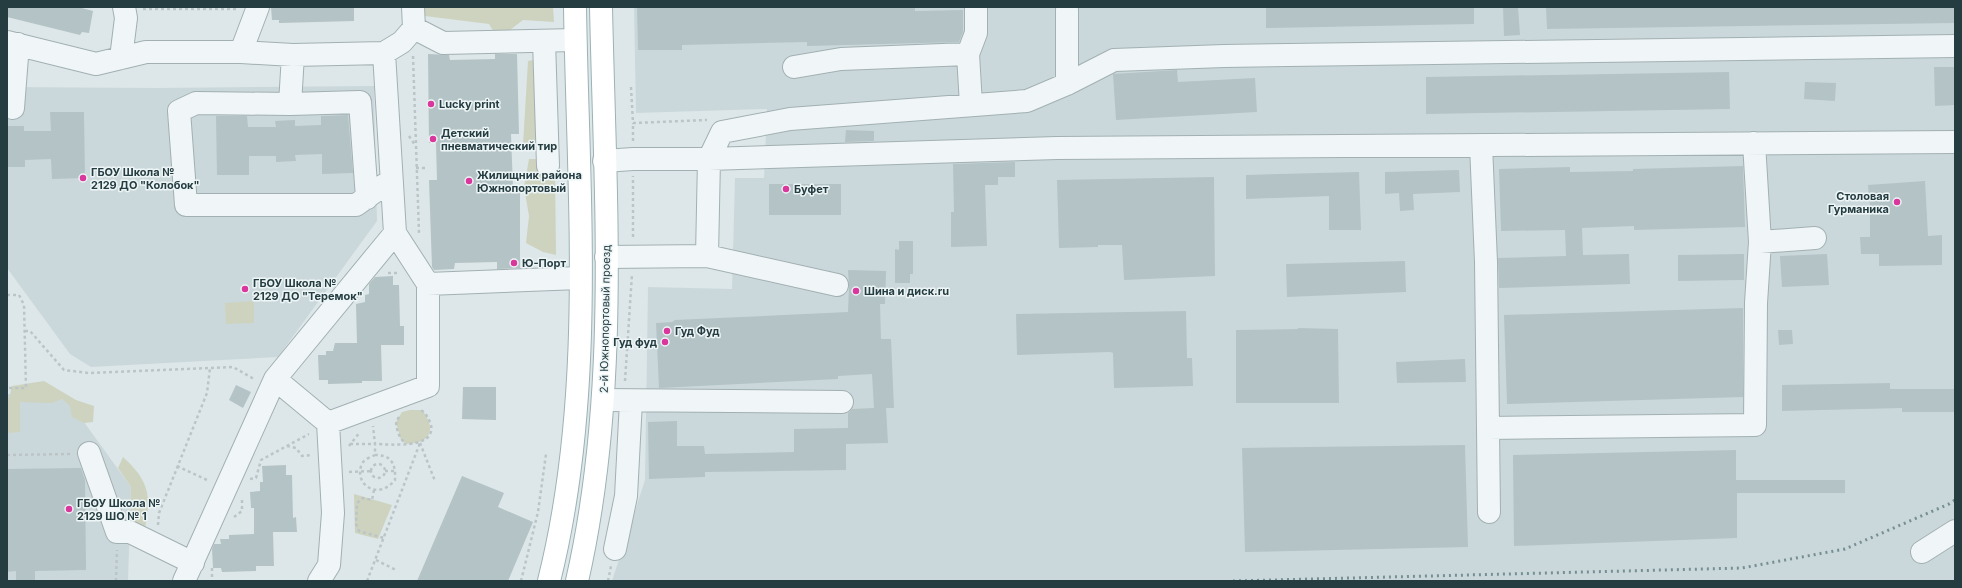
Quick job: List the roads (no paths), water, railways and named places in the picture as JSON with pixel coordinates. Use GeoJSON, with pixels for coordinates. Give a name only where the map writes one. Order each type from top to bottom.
{"type":"FeatureCollection","features":[{"type":"Feature","properties":{"kind":"main road"},"geometry":{"type":"LineString","coordinates":[[549,581],[558,545],[565,505],[576,424],[580,347],[575,7]]}},
{"type":"Feature","properties":{"kind":"main road","name":"2-й Южнопортовый проезд"},"geometry":{"type":"LineString","coordinates":[[577,581],[593,496],[603,400],[606,349],[606,257],[601,7]]}},
{"type":"Feature","properties":{"kind":"lane"},"geometry":{"type":"LineString","coordinates":[[971,105],[968,54],[976,33],[976,7]]}},
{"type":"Feature","properties":{"kind":"lane"},"geometry":{"type":"LineString","coordinates":[[120,58],[126,18],[124,8]]}},
{"type":"Feature","properties":{"kind":"lane"},"geometry":{"type":"LineString","coordinates":[[241,52],[258,8]]}},
{"type":"Feature","properties":{"kind":"lane"},"geometry":{"type":"LineString","coordinates":[[1067,10],[1067,84]]}},
{"type":"Feature","properties":{"kind":"lane"},"geometry":{"type":"LineString","coordinates":[[13,108],[13,43],[96,64],[146,52],[241,52],[293,55],[384,53],[402,42],[413,17],[443,43],[575,40]]}},
{"type":"Feature","properties":{"kind":"lane"},"geometry":{"type":"LineString","coordinates":[[544,41],[548,166]]}},
{"type":"Feature","properties":{"kind":"lane"},"geometry":{"type":"LineString","coordinates":[[706,256],[709,160],[722,132],[790,119],[1027,101],[1067,84],[1114,60],[1239,56],[1955,46]]}},
{"type":"Feature","properties":{"kind":"lane"},"geometry":{"type":"LineString","coordinates":[[794,67],[841,51],[968,54]]}},
{"type":"Feature","properties":{"kind":"lane"},"geometry":{"type":"LineString","coordinates":[[328,423],[428,386],[428,284],[394,233],[384,53]]}},
{"type":"Feature","properties":{"kind":"lane"},"geometry":{"type":"LineString","coordinates":[[290,104],[293,55]]}},
{"type":"Feature","properties":{"kind":"lane"},"geometry":{"type":"LineString","coordinates":[[367,198],[360,102],[290,104],[196,103],[179,110],[186,205],[356,205],[367,198],[384,185]]}},
{"type":"Feature","properties":{"kind":"lane"},"geometry":{"type":"LineString","coordinates":[[604,161],[633,159],[709,160],[1057,148],[1955,142]]}},
{"type":"Feature","properties":{"kind":"lane"},"geometry":{"type":"LineString","coordinates":[[1488,428],[1755,425],[1756,303],[1760,242],[1754,144]]}},
{"type":"Feature","properties":{"kind":"lane"},"geometry":{"type":"LineString","coordinates":[[1481,145],[1486,262],[1490,512]]}},
{"type":"Feature","properties":{"kind":"lane"},"geometry":{"type":"LineString","coordinates":[[89,453],[117,532],[130,532],[157,546],[188,572],[226,489],[267,380],[394,233]]}},
{"type":"Feature","properties":{"kind":"lane"},"geometry":{"type":"LineString","coordinates":[[1760,242],[1815,238]]}},
{"type":"Feature","properties":{"kind":"lane"},"geometry":{"type":"LineString","coordinates":[[606,257],[706,256],[837,285]]}},
{"type":"Feature","properties":{"kind":"lane"},"geometry":{"type":"LineString","coordinates":[[428,284],[580,278]]}},
{"type":"Feature","properties":{"kind":"lane"},"geometry":{"type":"LineString","coordinates":[[267,380],[328,423]]}},
{"type":"Feature","properties":{"kind":"lane"},"geometry":{"type":"LineString","coordinates":[[603,400],[628,392],[842,402]]}},
{"type":"Feature","properties":{"kind":"lane"},"geometry":{"type":"LineString","coordinates":[[615,549],[626,496],[628,392]]}},
{"type":"Feature","properties":{"kind":"lane"},"geometry":{"type":"LineString","coordinates":[[319,581],[329,565],[333,513],[328,423]]}},
{"type":"Feature","properties":{"kind":"lane"},"geometry":{"type":"LineString","coordinates":[[1922,552],[1955,531]]}},
{"type":"Feature","properties":{"kind":"railway"},"geometry":{"type":"LineString","coordinates":[[1233,581],[1742,568],[1845,549],[1949,504],[1955,500]]}},
{"type":"Feature","properties":{"kind":"place","name":"Lucky print"},"geometry":{"type":"Point","coordinates":[431,104]}},
{"type":"Feature","properties":{"kind":"place","name":"Детский пневматический тир"},"geometry":{"type":"Point","coordinates":[433,139]}},
{"type":"Feature","properties":{"kind":"place","name":"ГБОУ Школа № 2129 ДО \"Колобок\""},"geometry":{"type":"Point","coordinates":[83,178]}},
{"type":"Feature","properties":{"kind":"place","name":"Жилищник района Южнопортовый"},"geometry":{"type":"Point","coordinates":[469,181]}},
{"type":"Feature","properties":{"kind":"place","name":"Буфет"},"geometry":{"type":"Point","coordinates":[786,189]}},
{"type":"Feature","properties":{"kind":"place","name":"Столовая Гурманика"},"geometry":{"type":"Point","coordinates":[1897,202]}},
{"type":"Feature","properties":{"kind":"place","name":"Ю-Порт"},"geometry":{"type":"Point","coordinates":[514,263]}},
{"type":"Feature","properties":{"kind":"place","name":"ГБОУ Школа № 2129 ДО \"Теремок\""},"geometry":{"type":"Point","coordinates":[245,289]}},
{"type":"Feature","properties":{"kind":"place","name":"Шина и диск.ru"},"geometry":{"type":"Point","coordinates":[856,291]}},
{"type":"Feature","properties":{"kind":"place","name":"Гуд Фуд"},"geometry":{"type":"Point","coordinates":[667,331]}},
{"type":"Feature","properties":{"kind":"place","name":"Гуд фуд"},"geometry":{"type":"Point","coordinates":[665,342]}},
{"type":"Feature","properties":{"kind":"place","name":"ГБОУ Школа № 2129 ШО № 1"},"geometry":{"type":"Point","coordinates":[69,509]}}]}
